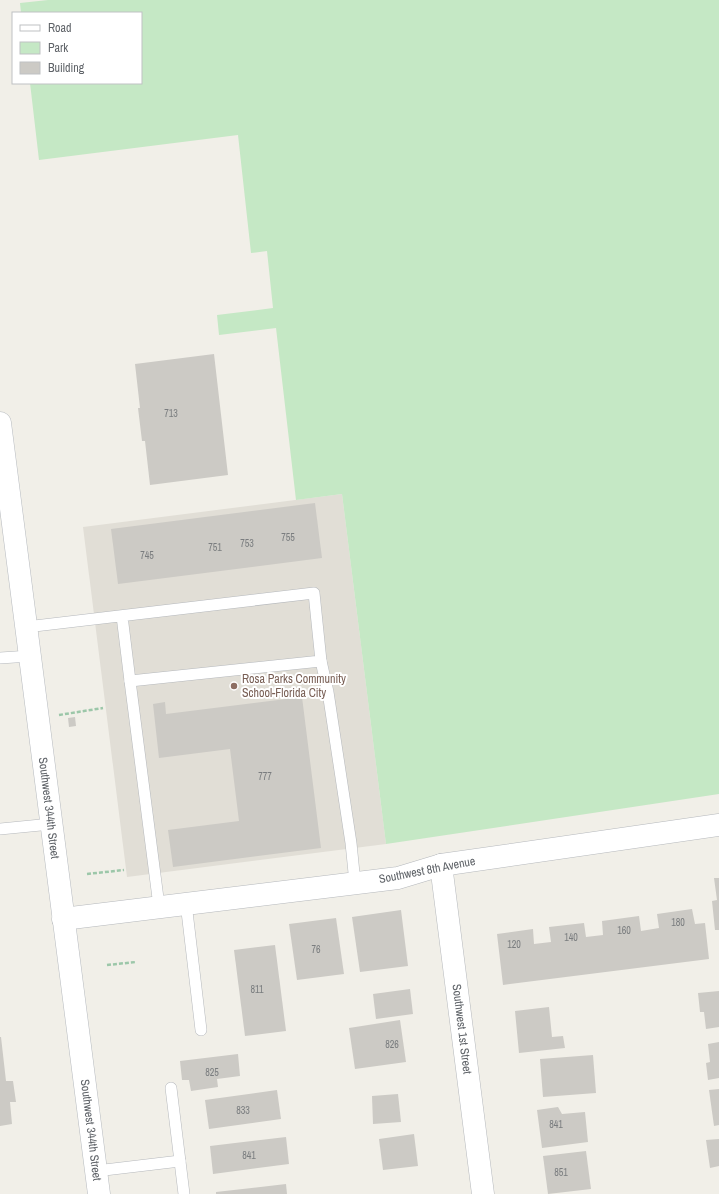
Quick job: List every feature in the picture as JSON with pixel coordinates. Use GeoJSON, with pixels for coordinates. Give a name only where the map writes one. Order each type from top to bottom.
{"type":"FeatureCollection","features":[{"type":"Feature","properties":{"kind":"street","name":"Southwest 344th Street"},"geometry":{"type":"LineString","coordinates":[[0,423],[99,1194]]}},
{"type":"Feature","properties":{"kind":"street","name":"Southwest 8th Avenue"},"geometry":{"type":"LineString","coordinates":[[63,918],[398,878],[441,865],[719,826]]}},
{"type":"Feature","properties":{"kind":"street","name":"Southwest 1st Street"},"geometry":{"type":"LineString","coordinates":[[441,865],[483,1194]]}},
{"type":"Feature","properties":{"kind":"lane"},"geometry":{"type":"LineString","coordinates":[[26,627],[314,593],[321,660],[329,700],[352,843],[355,883]]}},
{"type":"Feature","properties":{"kind":"lane"},"geometry":{"type":"LineString","coordinates":[[122,616],[159,906]]}},
{"type":"Feature","properties":{"kind":"lane"},"geometry":{"type":"LineString","coordinates":[[0,658],[30,656]]}},
{"type":"Feature","properties":{"kind":"lane"},"geometry":{"type":"LineString","coordinates":[[130,681],[321,660]]}},
{"type":"Feature","properties":{"kind":"lane"},"geometry":{"type":"LineString","coordinates":[[0,829],[51,824]]}},
{"type":"Feature","properties":{"kind":"lane"},"geometry":{"type":"LineString","coordinates":[[186,903],[201,1030]]}},
{"type":"Feature","properties":{"kind":"lane"},"geometry":{"type":"LineString","coordinates":[[171,1088],[184,1194]]}},
{"type":"Feature","properties":{"kind":"lane"},"geometry":{"type":"LineString","coordinates":[[96,1171],[180,1161]]}},
{"type":"Feature","properties":{"kind":"path"},"geometry":{"type":"LineString","coordinates":[[60,721],[59,715],[103,708]]}},
{"type":"Feature","properties":{"kind":"path"},"geometry":{"type":"LineString","coordinates":[[87,874],[124,870]]}},
{"type":"Feature","properties":{"kind":"path"},"geometry":{"type":"LineString","coordinates":[[107,965],[136,962]]}},
{"type":"Feature","properties":{"kind":"shaded area","name":"Rosa Parks Community School-Florida City"},"geometry":{"type":"Polygon","coordinates":[[[342,494],[386,844],[127,877],[83,527],[342,494]]]}},
{"type":"Feature","properties":{"kind":"green space"},"geometry":{"type":"Polygon","coordinates":[[[48,0],[719,0],[719,794],[386,844],[342,494],[296,500],[276,328],[219,335],[217,315],[273,308],[267,251],[251,253],[238,135],[39,160],[30,84],[142,84],[142,12],[21,12],[20,3],[48,0]]]}},
{"type":"Feature","properties":{"kind":"building"},"geometry":{"type":"Polygon","coordinates":[[[214,354],[228,475],[150,485],[145,441],[142,441],[135,364],[214,354]]]}},
{"type":"Feature","properties":{"kind":"building"},"geometry":{"type":"Polygon","coordinates":[[[315,503],[322,558],[118,584],[111,529],[315,503]]]}},
{"type":"Feature","properties":{"kind":"building"},"geometry":{"type":"Polygon","coordinates":[[[302,697],[321,848],[173,867],[168,830],[239,821],[230,749],[159,758],[153,704],[165,702],[166,714],[302,697]]]}},
{"type":"Feature","properties":{"kind":"building"},"geometry":{"type":"Polygon","coordinates":[[[75,717],[76,726],[69,727],[68,718],[75,717]]]}},
{"type":"Feature","properties":{"kind":"building"},"geometry":{"type":"Polygon","coordinates":[[[714,878],[719,878],[719,930],[715,930],[712,901],[717,900],[714,878]]]}},
{"type":"Feature","properties":{"kind":"building"},"geometry":{"type":"Polygon","coordinates":[[[692,909],[695,924],[705,923],[709,959],[503,985],[497,934],[533,929],[534,944],[551,942],[549,927],[584,923],[586,937],[603,935],[602,921],[639,916],[641,931],[659,928],[657,914],[692,909]]]}},
{"type":"Feature","properties":{"kind":"building"},"geometry":{"type":"Polygon","coordinates":[[[401,910],[408,966],[360,972],[352,917],[401,910]]]}},
{"type":"Feature","properties":{"kind":"building"},"geometry":{"type":"Polygon","coordinates":[[[336,918],[344,974],[297,980],[289,924],[336,918]]]}},
{"type":"Feature","properties":{"kind":"building"},"geometry":{"type":"Polygon","coordinates":[[[275,945],[286,1031],[245,1036],[234,950],[275,945]]]}},
{"type":"Feature","properties":{"kind":"building"},"geometry":{"type":"Polygon","coordinates":[[[410,989],[413,1014],[376,1019],[373,994],[410,989]]]}},
{"type":"Feature","properties":{"kind":"building"},"geometry":{"type":"Polygon","coordinates":[[[719,991],[719,1027],[706,1029],[704,1012],[700,1012],[698,993],[719,991]]]}},
{"type":"Feature","properties":{"kind":"building"},"geometry":{"type":"Polygon","coordinates":[[[549,1007],[552,1037],[563,1036],[565,1048],[519,1053],[515,1011],[549,1007]]]}},
{"type":"Feature","properties":{"kind":"building"},"geometry":{"type":"Polygon","coordinates":[[[400,1020],[406,1062],[355,1069],[349,1028],[400,1020]]]}},
{"type":"Feature","properties":{"kind":"building"},"geometry":{"type":"Polygon","coordinates":[[[0,1037],[6,1081],[13,1081],[16,1102],[10,1102],[12,1124],[0,1126],[0,1037]]]}},
{"type":"Feature","properties":{"kind":"building"},"geometry":{"type":"Polygon","coordinates":[[[719,1042],[719,1078],[708,1080],[706,1063],[710,1062],[708,1044],[719,1042]]]}},
{"type":"Feature","properties":{"kind":"building"},"geometry":{"type":"Polygon","coordinates":[[[238,1054],[240,1076],[217,1079],[218,1087],[191,1091],[189,1080],[182,1080],[180,1061],[238,1054]]]}},
{"type":"Feature","properties":{"kind":"building"},"geometry":{"type":"Polygon","coordinates":[[[593,1055],[596,1093],[543,1097],[540,1059],[593,1055]]]}},
{"type":"Feature","properties":{"kind":"building"},"geometry":{"type":"Polygon","coordinates":[[[719,1089],[719,1125],[714,1126],[709,1090],[719,1089]]]}},
{"type":"Feature","properties":{"kind":"building"},"geometry":{"type":"Polygon","coordinates":[[[277,1090],[281,1119],[209,1129],[205,1100],[277,1090]]]}},
{"type":"Feature","properties":{"kind":"building"},"geometry":{"type":"Polygon","coordinates":[[[398,1094],[401,1122],[373,1124],[372,1096],[398,1094]]]}},
{"type":"Feature","properties":{"kind":"building"},"geometry":{"type":"Polygon","coordinates":[[[558,1107],[562,1114],[585,1112],[588,1142],[542,1148],[537,1110],[558,1107]]]}},
{"type":"Feature","properties":{"kind":"building"},"geometry":{"type":"Polygon","coordinates":[[[414,1134],[418,1166],[383,1170],[379,1139],[414,1134]]]}},
{"type":"Feature","properties":{"kind":"building"},"geometry":{"type":"Polygon","coordinates":[[[286,1137],[289,1164],[213,1174],[210,1146],[286,1137]]]}},
{"type":"Feature","properties":{"kind":"building"},"geometry":{"type":"Polygon","coordinates":[[[719,1139],[719,1166],[710,1168],[706,1140],[719,1139]]]}},
{"type":"Feature","properties":{"kind":"building"},"geometry":{"type":"Polygon","coordinates":[[[586,1151],[591,1189],[548,1194],[543,1156],[586,1151]]]}},
{"type":"Feature","properties":{"kind":"building"},"geometry":{"type":"Polygon","coordinates":[[[286,1184],[287,1194],[216,1194],[216,1192],[286,1184]]]}},
{"type":"Feature","properties":{"kind":"place","name":"Rosa Parks Community School-Florida City"},"geometry":{"type":"Point","coordinates":[234,686]}}]}
